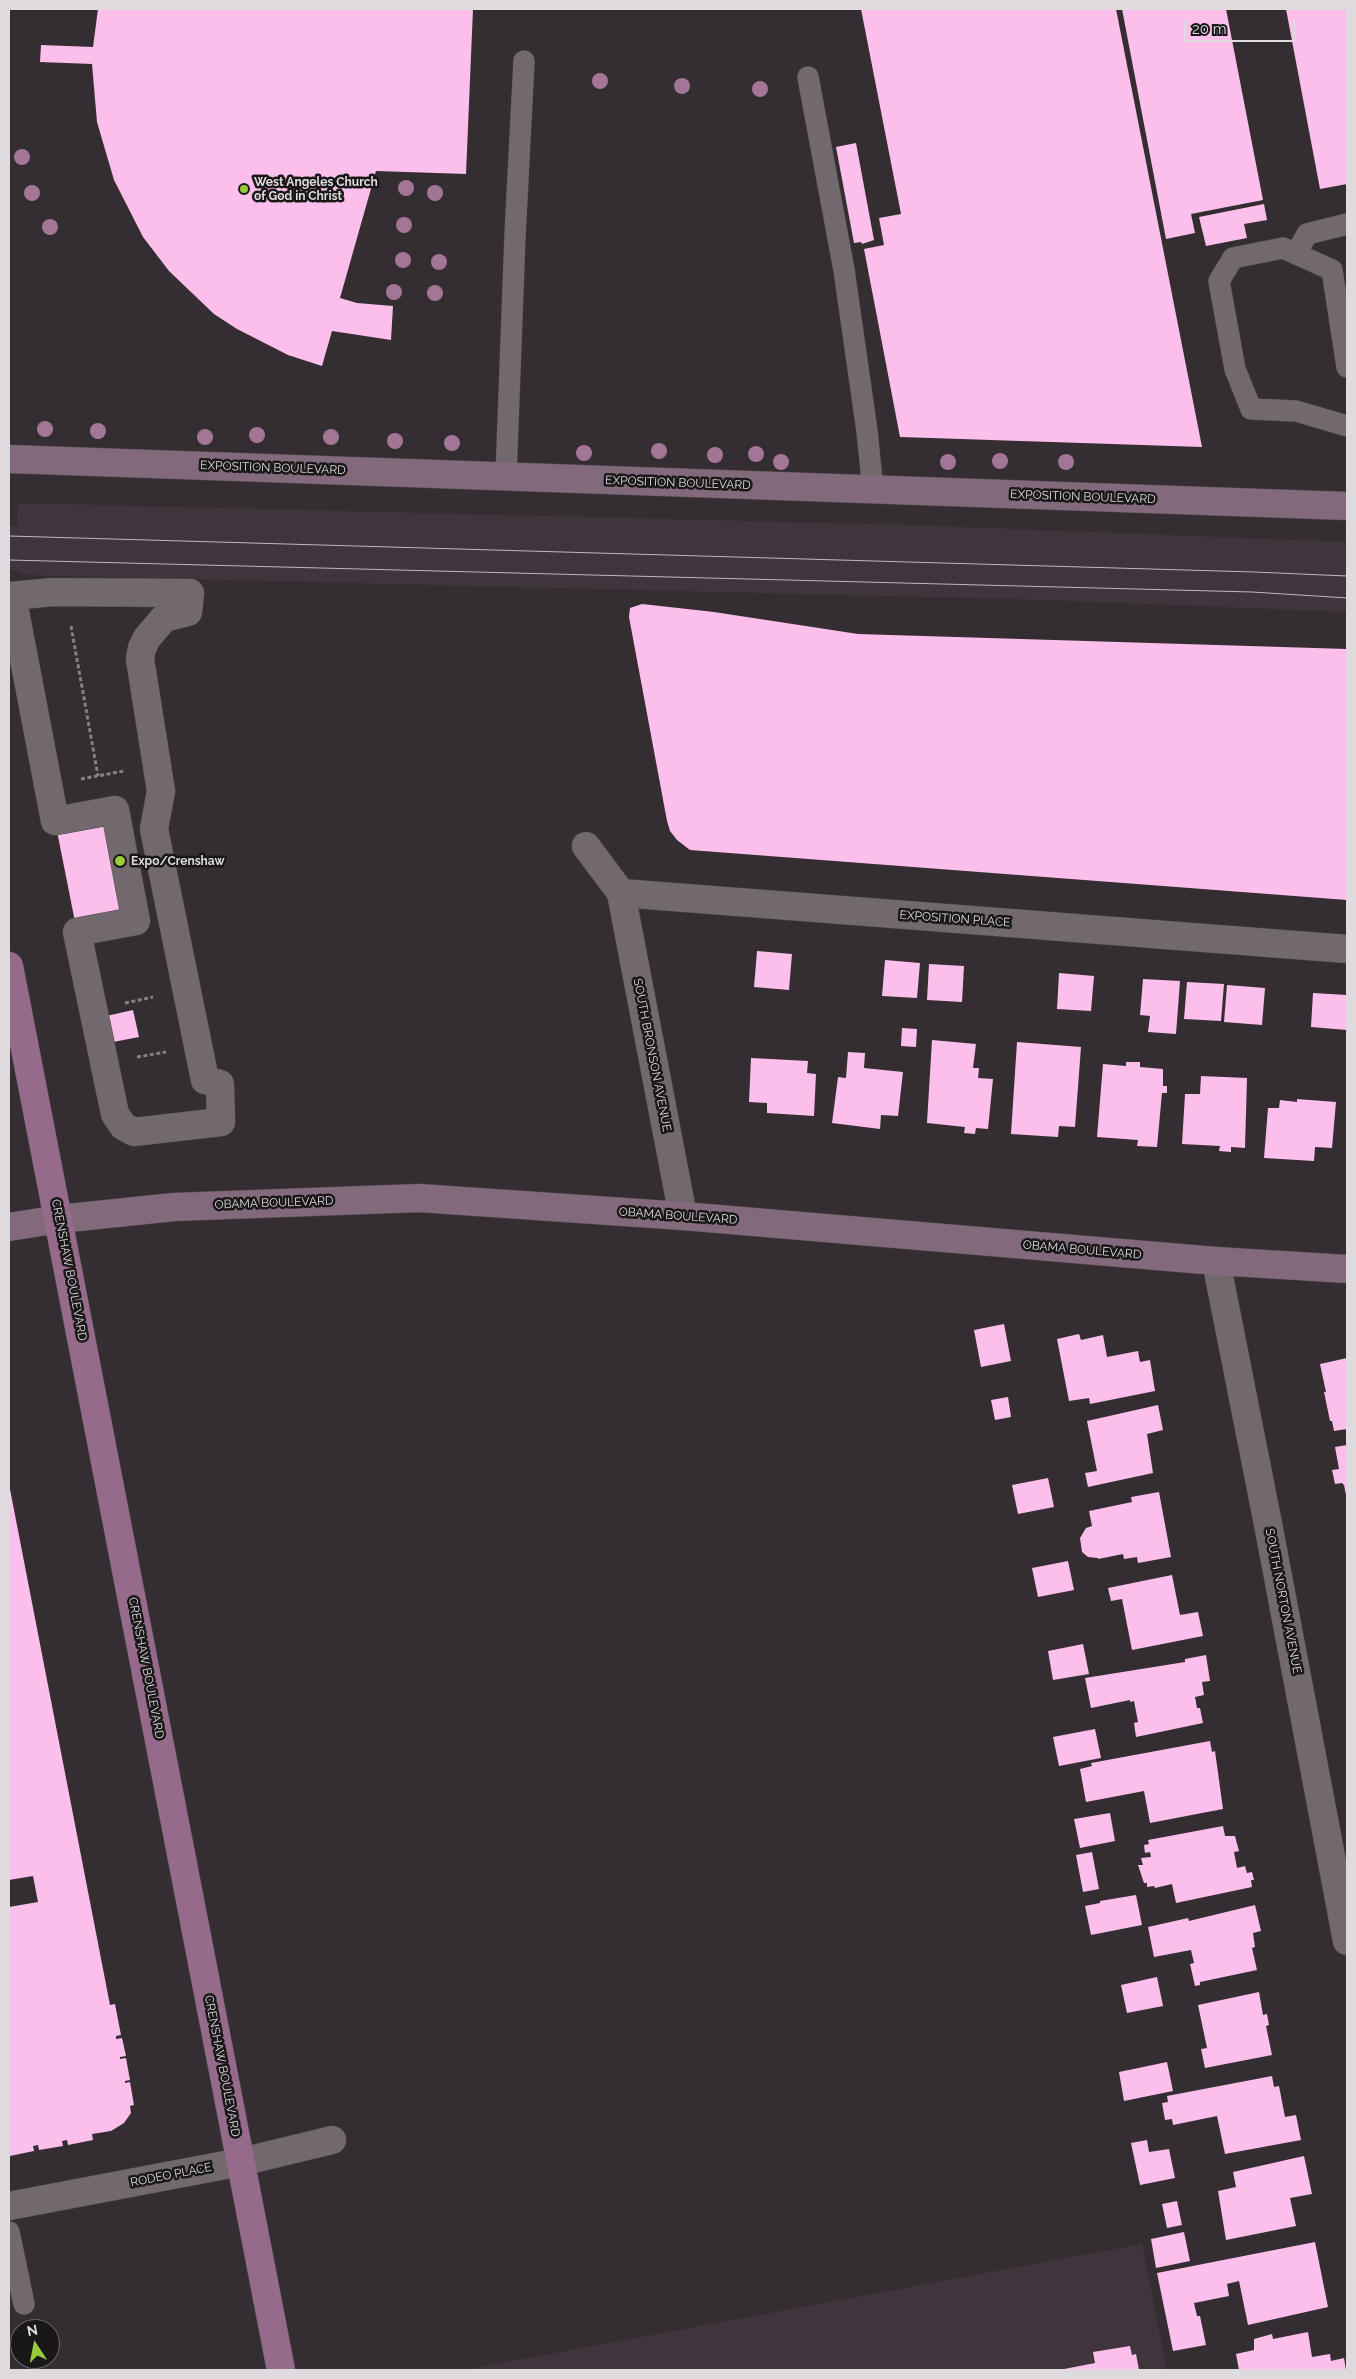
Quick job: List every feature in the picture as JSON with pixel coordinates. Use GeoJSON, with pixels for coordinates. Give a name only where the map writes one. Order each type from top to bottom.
{"type":"FeatureCollection","features":[{"type":"Feature","properties":{"kind":"main road","name":"EXPOSITION BOULEVARD"},"geometry":{"type":"LineString","coordinates":[[9,459],[1347,506]]}},
{"type":"Feature","properties":{"kind":"main road","name":"CRENSHAW BOULEVARD"},"geometry":{"type":"LineString","coordinates":[[9,966],[280,2370]]}},
{"type":"Feature","properties":{"kind":"main road","name":"OBAMA BOULEVARD"},"geometry":{"type":"LineString","coordinates":[[9,1228],[59,1219],[174,1206],[419,1198],[683,1216],[1216,1261],[1347,1269]]}},
{"type":"Feature","properties":{"kind":"street"},"geometry":{"type":"LineString","coordinates":[[53,592],[190,593],[188,612],[164,618],[142,648],[140,659],[162,791],[154,829],[205,1080],[220,1084],[221,1122],[134,1132],[123,1126],[115,1114],[77,932],[136,921],[115,810],[55,821],[50,785],[12,596],[53,592]]}},
{"type":"Feature","properties":{"kind":"street"},"geometry":{"type":"LineString","coordinates":[[586,846],[621,893]]}},
{"type":"Feature","properties":{"kind":"street","name":"EXPOSITION PLACE"},"geometry":{"type":"LineString","coordinates":[[621,893],[1347,949]]}},
{"type":"Feature","properties":{"kind":"street","name":"SOUTH BRONSON AVENUE"},"geometry":{"type":"LineString","coordinates":[[621,893],[683,1216]]}},
{"type":"Feature","properties":{"kind":"street","name":"SOUTH NORTON AVENUE"},"geometry":{"type":"LineString","coordinates":[[1216,1261],[1347,1941]]}},
{"type":"Feature","properties":{"kind":"street","name":"RODEO PLACE"},"geometry":{"type":"LineString","coordinates":[[9,2206],[241,2162],[332,2140]]}},
{"type":"Feature","properties":{"kind":"lane"},"geometry":{"type":"LineString","coordinates":[[506,476],[524,61]]}},
{"type":"Feature","properties":{"kind":"lane"},"geometry":{"type":"LineString","coordinates":[[808,77],[844,270],[867,431],[873,490]]}},
{"type":"Feature","properties":{"kind":"lane"},"geometry":{"type":"LineString","coordinates":[[1296,254],[1307,234],[1347,224]]}},
{"type":"Feature","properties":{"kind":"lane"},"geometry":{"type":"LineString","coordinates":[[1347,367],[1332,270],[1283,248],[1233,258],[1219,281],[1235,369],[1252,409],[1296,412],[1347,426]]}},
{"type":"Feature","properties":{"kind":"lane"},"geometry":{"type":"LineString","coordinates":[[9,2232],[24,2304]]}},
{"type":"Feature","properties":{"kind":"path"},"geometry":{"type":"LineString","coordinates":[[70,622],[98,776]]}},
{"type":"Feature","properties":{"kind":"path"},"geometry":{"type":"LineString","coordinates":[[50,785],[125,770]]}},
{"type":"Feature","properties":{"kind":"shaded area"},"geometry":{"type":"Polygon","coordinates":[[[18,503],[912,525],[1347,542],[1347,612],[1047,600],[23,575],[22,572],[9,570],[9,526],[17,526],[18,503]]]}},
{"type":"Feature","properties":{"kind":"shaded area"},"geometry":{"type":"Polygon","coordinates":[[[1142,2244],[1167,2370],[463,2370],[1142,2244]]]}},
{"type":"Feature","properties":{"kind":"building","name":"West Angeles Church of God in Christ"},"geometry":{"type":"Polygon","coordinates":[[[98,9],[473,9],[466,174],[376,171],[340,298],[357,303],[393,306],[391,340],[332,331],[322,366],[288,355],[237,329],[214,314],[169,271],[143,237],[114,180],[97,122],[92,64],[40,62],[41,45],[93,47],[98,9]]]}},
{"type":"Feature","properties":{"kind":"building"},"geometry":{"type":"Polygon","coordinates":[[[861,9],[1116,9],[1202,447],[900,437],[864,249],[884,245],[879,218],[901,214],[861,9]]]}},
{"type":"Feature","properties":{"kind":"building"},"geometry":{"type":"Polygon","coordinates":[[[1122,9],[1226,9],[1263,200],[1191,214],[1195,233],[1166,239],[1122,9]]]}},
{"type":"Feature","properties":{"kind":"building"},"geometry":{"type":"Polygon","coordinates":[[[1286,9],[1347,9],[1347,184],[1320,189],[1286,9]]]}},
{"type":"Feature","properties":{"kind":"building"},"geometry":{"type":"Polygon","coordinates":[[[856,143],[874,240],[862,244],[861,242],[854,243],[836,147],[856,143]]]}},
{"type":"Feature","properties":{"kind":"building"},"geometry":{"type":"Polygon","coordinates":[[[1264,204],[1267,220],[1244,224],[1247,238],[1206,246],[1199,217],[1264,204]]]}},
{"type":"Feature","properties":{"kind":"building"},"geometry":{"type":"Polygon","coordinates":[[[642,604],[714,612],[858,634],[1347,649],[1347,900],[690,850],[677,840],[670,831],[667,821],[629,617],[630,608],[642,604]]]}},
{"type":"Feature","properties":{"kind":"building"},"geometry":{"type":"Polygon","coordinates":[[[115,810],[136,921],[77,932],[55,821],[115,810]]]}},
{"type":"Feature","properties":{"kind":"building"},"geometry":{"type":"Polygon","coordinates":[[[757,951],[792,954],[789,990],[754,987],[757,951]]]}},
{"type":"Feature","properties":{"kind":"building"},"geometry":{"type":"Polygon","coordinates":[[[885,960],[920,963],[917,998],[882,996],[885,960]]]}},
{"type":"Feature","properties":{"kind":"building"},"geometry":{"type":"Polygon","coordinates":[[[929,964],[964,966],[962,1002],[927,1000],[929,964]]]}},
{"type":"Feature","properties":{"kind":"building"},"geometry":{"type":"Polygon","coordinates":[[[1059,973],[1094,976],[1091,1011],[1057,1009],[1059,973]]]}},
{"type":"Feature","properties":{"kind":"building"},"geometry":{"type":"Polygon","coordinates":[[[1143,979],[1180,981],[1176,1034],[1148,1032],[1150,1016],[1140,1015],[1143,979]]]}},
{"type":"Feature","properties":{"kind":"building"},"geometry":{"type":"Polygon","coordinates":[[[1187,982],[1224,984],[1221,1021],[1184,1019],[1187,982]]]}},
{"type":"Feature","properties":{"kind":"building"},"geometry":{"type":"Polygon","coordinates":[[[1227,985],[1265,988],[1262,1025],[1224,1022],[1227,985]]]}},
{"type":"Feature","properties":{"kind":"building"},"geometry":{"type":"Polygon","coordinates":[[[1313,993],[1347,995],[1347,1030],[1311,1027],[1313,993]]]}},
{"type":"Feature","properties":{"kind":"building"},"geometry":{"type":"Polygon","coordinates":[[[133,1010],[139,1037],[108,1043],[102,1017],[133,1010]]]}},
{"type":"Feature","properties":{"kind":"building"},"geometry":{"type":"Polygon","coordinates":[[[902,1028],[917,1029],[916,1047],[901,1046],[902,1028]]]}},
{"type":"Feature","properties":{"kind":"building"},"geometry":{"type":"Polygon","coordinates":[[[932,1040],[976,1044],[973,1068],[979,1068],[978,1078],[993,1079],[988,1129],[976,1128],[975,1134],[964,1133],[965,1127],[927,1123],[932,1040]]]}},
{"type":"Feature","properties":{"kind":"building"},"geometry":{"type":"Polygon","coordinates":[[[1017,1042],[1081,1047],[1075,1127],[1059,1126],[1058,1137],[1011,1134],[1017,1042]]]}},
{"type":"Feature","properties":{"kind":"building"},"geometry":{"type":"Polygon","coordinates":[[[848,1052],[865,1053],[864,1068],[903,1072],[898,1116],[881,1115],[880,1129],[832,1123],[838,1077],[846,1078],[848,1052]]]}},
{"type":"Feature","properties":{"kind":"building"},"geometry":{"type":"Polygon","coordinates":[[[751,1058],[808,1061],[807,1073],[816,1074],[814,1116],[767,1113],[767,1103],[749,1102],[751,1058]]]}},
{"type":"Feature","properties":{"kind":"building"},"geometry":{"type":"Polygon","coordinates":[[[1126,1062],[1140,1062],[1140,1067],[1163,1069],[1163,1086],[1167,1086],[1167,1093],[1162,1093],[1157,1147],[1137,1146],[1138,1140],[1097,1137],[1103,1064],[1126,1066],[1126,1062]]]}},
{"type":"Feature","properties":{"kind":"building"},"geometry":{"type":"Polygon","coordinates":[[[1201,1076],[1247,1078],[1245,1148],[1231,1147],[1231,1152],[1219,1151],[1220,1146],[1182,1144],[1185,1094],[1200,1094],[1201,1076]]]}},
{"type":"Feature","properties":{"kind":"building"},"geometry":{"type":"Polygon","coordinates":[[[1297,1099],[1336,1102],[1332,1148],[1315,1147],[1314,1161],[1264,1158],[1268,1108],[1279,1108],[1280,1100],[1297,1102],[1297,1099]]]}},
{"type":"Feature","properties":{"kind":"building"},"geometry":{"type":"Polygon","coordinates":[[[1004,1324],[1011,1361],[981,1367],[974,1330],[1004,1324]]]}},
{"type":"Feature","properties":{"kind":"building"},"geometry":{"type":"Polygon","coordinates":[[[1079,1334],[1081,1340],[1103,1335],[1107,1357],[1138,1351],[1140,1362],[1150,1360],[1155,1391],[1090,1404],[1089,1398],[1069,1401],[1057,1339],[1079,1334]]]}},
{"type":"Feature","properties":{"kind":"building"},"geometry":{"type":"Polygon","coordinates":[[[1347,1358],[1347,1429],[1334,1431],[1332,1421],[1330,1421],[1320,1364],[1347,1358]]]}},
{"type":"Feature","properties":{"kind":"building"},"geometry":{"type":"Polygon","coordinates":[[[1008,1397],[1011,1417],[995,1420],[991,1400],[1008,1397]]]}},
{"type":"Feature","properties":{"kind":"building"},"geometry":{"type":"Polygon","coordinates":[[[1158,1405],[1163,1430],[1147,1434],[1153,1473],[1088,1487],[1085,1473],[1097,1471],[1087,1421],[1158,1405]]]}},
{"type":"Feature","properties":{"kind":"building"},"geometry":{"type":"Polygon","coordinates":[[[1347,1445],[1346,1495],[1342,1483],[1335,1484],[1332,1470],[1339,1469],[1335,1447],[1347,1445]]]}},
{"type":"Feature","properties":{"kind":"building"},"geometry":{"type":"Polygon","coordinates":[[[1048,1478],[1054,1507],[1018,1514],[1012,1485],[1048,1478]]]}},
{"type":"Feature","properties":{"kind":"building"},"geometry":{"type":"Polygon","coordinates":[[[9,1484],[110,2005],[115,2004],[121,2035],[116,2036],[116,2039],[122,2038],[126,2056],[120,2057],[120,2059],[126,2058],[130,2080],[125,2081],[125,2083],[130,2082],[134,2105],[130,2106],[131,2113],[124,2123],[111,2131],[92,2134],[93,2140],[68,2145],[67,2140],[62,2141],[63,2146],[39,2150],[38,2145],[33,2146],[34,2151],[10,2156],[9,1907],[38,1902],[33,1876],[9,1880],[9,1484]]]}},
{"type":"Feature","properties":{"kind":"building"},"geometry":{"type":"Polygon","coordinates":[[[1159,1492],[1171,1557],[1138,1563],[1137,1557],[1124,1559],[1123,1554],[1098,1559],[1088,1557],[1082,1552],[1080,1538],[1086,1528],[1092,1526],[1089,1511],[1132,1502],[1131,1497],[1159,1492]]]}},
{"type":"Feature","properties":{"kind":"building"},"geometry":{"type":"Polygon","coordinates":[[[1068,1561],[1074,1590],[1038,1597],[1032,1568],[1068,1561]]]}},
{"type":"Feature","properties":{"kind":"building"},"geometry":{"type":"Polygon","coordinates":[[[1172,1575],[1180,1615],[1198,1612],[1203,1636],[1132,1650],[1122,1599],[1111,1601],[1108,1588],[1172,1575]]]}},
{"type":"Feature","properties":{"kind":"building"},"geometry":{"type":"Polygon","coordinates":[[[1083,1644],[1089,1674],[1053,1680],[1048,1651],[1083,1644]]]}},
{"type":"Feature","properties":{"kind":"building"},"geometry":{"type":"Polygon","coordinates":[[[1206,1655],[1210,1681],[1202,1682],[1204,1695],[1195,1697],[1197,1708],[1200,1708],[1203,1723],[1136,1737],[1134,1723],[1138,1722],[1134,1701],[1130,1702],[1130,1700],[1091,1708],[1085,1678],[1185,1662],[1185,1659],[1206,1655]]]}},
{"type":"Feature","properties":{"kind":"building"},"geometry":{"type":"Polygon","coordinates":[[[1095,1729],[1101,1758],[1059,1766],[1053,1737],[1095,1729]]]}},
{"type":"Feature","properties":{"kind":"building"},"geometry":{"type":"Polygon","coordinates":[[[1210,1741],[1212,1752],[1215,1751],[1223,1809],[1150,1823],[1144,1791],[1086,1802],[1080,1769],[1092,1766],[1091,1763],[1210,1741]]]}},
{"type":"Feature","properties":{"kind":"building"},"geometry":{"type":"Polygon","coordinates":[[[1110,1813],[1115,1841],[1080,1848],[1074,1819],[1110,1813]]]}},
{"type":"Feature","properties":{"kind":"building"},"geometry":{"type":"Polygon","coordinates":[[[1223,1826],[1225,1836],[1235,1836],[1239,1851],[1234,1852],[1237,1868],[1245,1866],[1247,1873],[1252,1872],[1254,1880],[1251,1880],[1252,1887],[1176,1903],[1172,1884],[1155,1888],[1154,1886],[1147,1887],[1147,1883],[1144,1883],[1138,1865],[1143,1865],[1141,1858],[1151,1857],[1150,1852],[1145,1853],[1144,1845],[1149,1844],[1148,1840],[1223,1826]]]}},
{"type":"Feature","properties":{"kind":"building"},"geometry":{"type":"Polygon","coordinates":[[[1092,1852],[1099,1889],[1083,1892],[1076,1855],[1092,1852]]]}},
{"type":"Feature","properties":{"kind":"building"},"geometry":{"type":"Polygon","coordinates":[[[1136,1895],[1142,1925],[1091,1935],[1085,1906],[1100,1903],[1100,1901],[1136,1895]]]}},
{"type":"Feature","properties":{"kind":"building"},"geometry":{"type":"Polygon","coordinates":[[[1255,1905],[1261,1931],[1253,1933],[1255,1947],[1252,1948],[1257,1970],[1200,1982],[1200,1985],[1195,1986],[1190,1964],[1194,1963],[1191,1950],[1154,1957],[1148,1927],[1188,1918],[1189,1921],[1255,1905]]]}},
{"type":"Feature","properties":{"kind":"building"},"geometry":{"type":"Polygon","coordinates":[[[1157,1977],[1163,2006],[1127,2013],[1121,1985],[1157,1977]]]}},
{"type":"Feature","properties":{"kind":"building"},"geometry":{"type":"Polygon","coordinates":[[[1259,1992],[1263,2015],[1267,2014],[1269,2025],[1266,2026],[1272,2055],[1205,2068],[1201,2049],[1207,2048],[1198,2005],[1259,1992]]]}},
{"type":"Feature","properties":{"kind":"building"},"geometry":{"type":"Polygon","coordinates":[[[1167,2062],[1173,2091],[1124,2101],[1119,2072],[1167,2062]]]}},
{"type":"Feature","properties":{"kind":"building"},"geometry":{"type":"Polygon","coordinates":[[[1272,2076],[1274,2087],[1279,2086],[1285,2117],[1296,2115],[1301,2140],[1225,2154],[1217,2116],[1173,2125],[1172,2119],[1165,2120],[1162,2103],[1168,2102],[1167,2096],[1272,2076]]]}},
{"type":"Feature","properties":{"kind":"building"},"geometry":{"type":"Polygon","coordinates":[[[1147,2140],[1149,2152],[1169,2149],[1175,2178],[1140,2185],[1131,2143],[1147,2140]]]}},
{"type":"Feature","properties":{"kind":"building"},"geometry":{"type":"Polygon","coordinates":[[[1304,2156],[1312,2194],[1290,2198],[1296,2226],[1226,2240],[1218,2191],[1236,2187],[1233,2172],[1304,2156]]]}},
{"type":"Feature","properties":{"kind":"building"},"geometry":{"type":"Polygon","coordinates":[[[1177,2201],[1182,2225],[1167,2228],[1162,2204],[1177,2201]]]}},
{"type":"Feature","properties":{"kind":"building"},"geometry":{"type":"Polygon","coordinates":[[[1184,2232],[1190,2261],[1156,2268],[1151,2239],[1184,2232]]]}},
{"type":"Feature","properties":{"kind":"building"},"geometry":{"type":"Polygon","coordinates":[[[1315,2242],[1328,2307],[1248,2325],[1239,2281],[1227,2284],[1229,2296],[1194,2303],[1197,2316],[1200,2316],[1206,2345],[1173,2351],[1157,2273],[1315,2242]]]}},
{"type":"Feature","properties":{"kind":"building"},"geometry":{"type":"Polygon","coordinates":[[[1308,2332],[1312,2357],[1330,2354],[1331,2361],[1344,2358],[1346,2370],[1239,2370],[1236,2354],[1254,2350],[1254,2339],[1272,2334],[1273,2339],[1308,2332]]]}},
{"type":"Feature","properties":{"kind":"building"},"geometry":{"type":"Polygon","coordinates":[[[1130,2346],[1132,2355],[1136,2354],[1139,2370],[1059,2370],[1095,2363],[1093,2352],[1130,2346]]]}},
{"type":"Feature","properties":{"kind":"tram line"},"geometry":{"type":"LineString","coordinates":[[9,536],[1347,576]]}},
{"type":"Feature","properties":{"kind":"tram line"},"geometry":{"type":"LineString","coordinates":[[9,560],[1252,592],[1347,598]]}},
{"type":"Feature","properties":{"kind":"place","name":"West Angeles Church of God in Christ"},"geometry":{"type":"Point","coordinates":[244,189]}},
{"type":"Feature","properties":{"kind":"place","name":"Expo/Crenshaw"},"geometry":{"type":"Point","coordinates":[120,861]}}]}
